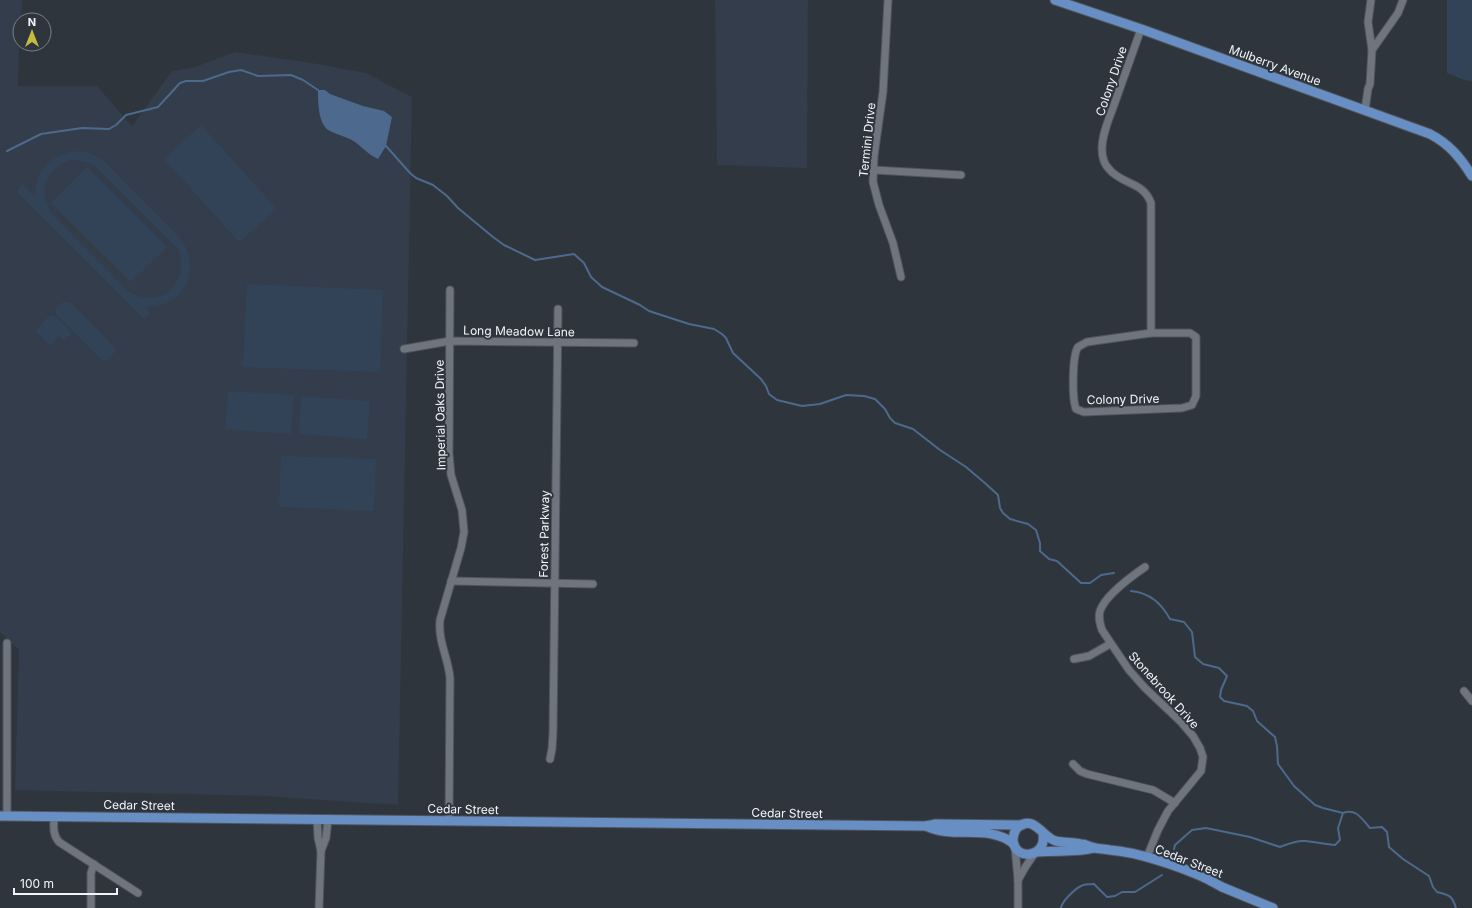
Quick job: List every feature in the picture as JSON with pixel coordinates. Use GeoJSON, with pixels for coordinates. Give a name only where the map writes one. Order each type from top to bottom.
{"type":"FeatureCollection","features":[{"type":"Feature","properties":{"kind":"main road","name":"Mulberry Avenue"},"geometry":{"type":"LineString","coordinates":[[1055,0],[1141,29],[1412,127],[1437,138],[1456,152],[1472,176]]}},
{"type":"Feature","properties":{"kind":"main road","name":"Cedar Street"},"geometry":{"type":"LineString","coordinates":[[4,816],[926,826],[936,824],[1022,825]]}},
{"type":"Feature","properties":{"kind":"main road"},"geometry":{"type":"LineString","coordinates":[[1032,824],[1040,829],[1043,834],[1043,844],[1036,852],[1031,854],[1022,853],[1014,845],[1013,835],[1018,827],[1022,825],[1032,824]]}},
{"type":"Feature","properties":{"kind":"main road","name":"Cedar Street"},"geometry":{"type":"LineString","coordinates":[[926,826],[935,831],[994,834],[1006,838],[1014,845]]}},
{"type":"Feature","properties":{"kind":"main road","name":"Cedar Street"},"geometry":{"type":"LineString","coordinates":[[1043,834],[1055,841],[1082,844],[1094,848],[1113,850],[1147,857],[1203,877],[1222,887],[1273,908]]}},
{"type":"Feature","properties":{"kind":"main road","name":"Cedar Street"},"geometry":{"type":"LineString","coordinates":[[1036,852],[1080,852],[1094,848]]}},
{"type":"Feature","properties":{"kind":"street","name":"Termini Drive"},"geometry":{"type":"LineString","coordinates":[[888,0],[883,92],[874,156],[873,182],[890,236],[900,277]]}},
{"type":"Feature","properties":{"kind":"street"},"geometry":{"type":"LineString","coordinates":[[1365,110],[1370,84],[1372,50],[1368,22],[1371,0]]}},
{"type":"Feature","properties":{"kind":"street"},"geometry":{"type":"LineString","coordinates":[[1372,50],[1398,13],[1403,0]]}},
{"type":"Feature","properties":{"kind":"street","name":"Colony Drive"},"geometry":{"type":"LineString","coordinates":[[1141,29],[1108,124],[1102,147],[1102,155],[1107,168],[1118,177],[1142,189],[1149,197],[1151,202],[1151,333]]}},
{"type":"Feature","properties":{"kind":"street"},"geometry":{"type":"LineString","coordinates":[[874,170],[961,175]]}},
{"type":"Feature","properties":{"kind":"street","name":"Imperial Oaks Drive"},"geometry":{"type":"LineString","coordinates":[[449,821],[450,678],[449,666],[442,647],[439,631],[440,620],[461,548],[464,523],[462,510],[449,465],[450,290]]}},
{"type":"Feature","properties":{"kind":"street","name":"Forest Parkway"},"geometry":{"type":"LineString","coordinates":[[550,759],[553,733],[558,309]]}},
{"type":"Feature","properties":{"kind":"street","name":"Colony Drive"},"geometry":{"type":"LineString","coordinates":[[1151,333],[1190,333],[1196,337],[1196,396],[1192,405],[1175,409],[1084,412],[1076,409],[1074,404],[1074,356],[1078,347],[1087,342],[1151,333]]}},
{"type":"Feature","properties":{"kind":"street","name":"Long Meadow Lane"},"geometry":{"type":"LineString","coordinates":[[404,349],[450,342],[634,343]]}},
{"type":"Feature","properties":{"kind":"street","name":"Stonebrook Drive"},"geometry":{"type":"LineString","coordinates":[[1145,567],[1128,579],[1107,601],[1100,611],[1100,623],[1102,630],[1110,644],[1141,684],[1181,722],[1193,736],[1203,757],[1201,771],[1175,802],[1158,830],[1147,857]]}},
{"type":"Feature","properties":{"kind":"street"},"geometry":{"type":"LineString","coordinates":[[451,581],[593,584]]}},
{"type":"Feature","properties":{"kind":"street"},"geometry":{"type":"LineString","coordinates":[[4,816],[7,643]]}},
{"type":"Feature","properties":{"kind":"street"},"geometry":{"type":"LineString","coordinates":[[1074,659],[1089,656],[1110,644]]}},
{"type":"Feature","properties":{"kind":"street"},"geometry":{"type":"LineString","coordinates":[[1464,691],[1472,701]]}},
{"type":"Feature","properties":{"kind":"street"},"geometry":{"type":"LineString","coordinates":[[1073,764],[1080,771],[1087,774],[1153,790],[1175,802]]}},
{"type":"Feature","properties":{"kind":"street"},"geometry":{"type":"LineString","coordinates":[[54,816],[53,831],[59,842],[138,893]]}},
{"type":"Feature","properties":{"kind":"street"},"geometry":{"type":"LineString","coordinates":[[317,819],[318,838],[321,851],[320,908]]}},
{"type":"Feature","properties":{"kind":"street"},"geometry":{"type":"LineString","coordinates":[[321,851],[326,838],[328,819]]}},
{"type":"Feature","properties":{"kind":"street"},"geometry":{"type":"LineString","coordinates":[[1014,845],[1018,880],[1018,908]]}},
{"type":"Feature","properties":{"kind":"street"},"geometry":{"type":"LineString","coordinates":[[1018,880],[1036,852]]}},
{"type":"Feature","properties":{"kind":"street"},"geometry":{"type":"LineString","coordinates":[[90,908],[91,873],[94,864]]}},
{"type":"Feature","properties":{"kind":"shaded area"},"geometry":{"type":"Polygon","coordinates":[[[0,0],[22,0],[21,12],[12,12],[12,52],[19,52],[18,86],[97,86],[132,126],[172,71],[195,67],[235,52],[312,63],[366,73],[412,97],[398,805],[264,796],[15,790],[19,650],[0,632],[0,0]]]}},
{"type":"Feature","properties":{"kind":"shaded area"},"geometry":{"type":"Polygon","coordinates":[[[715,0],[808,0],[807,168],[717,165],[715,0]]]}},
{"type":"Feature","properties":{"kind":"shaded area"},"geometry":{"type":"Polygon","coordinates":[[[1447,0],[1472,0],[1472,81],[1464,80],[1447,73],[1447,0]]]}},
{"type":"Feature","properties":{"kind":"shaded area"},"geometry":{"type":"Polygon","coordinates":[[[318,90],[325,90],[330,94],[363,106],[384,111],[392,117],[386,146],[378,159],[352,140],[326,128],[321,119],[318,90]]]}},
{"type":"Feature","properties":{"kind":"shaded area"},"geometry":{"type":"Polygon","coordinates":[[[201,125],[277,209],[239,242],[164,159],[201,125]]]}},
{"type":"Feature","properties":{"kind":"shaded area"},"geometry":{"type":"Polygon","coordinates":[[[73,151],[90,153],[104,161],[179,237],[186,249],[190,261],[190,273],[186,284],[180,293],[171,301],[159,306],[145,307],[150,313],[144,319],[17,192],[22,184],[35,197],[38,180],[45,166],[56,157],[73,151]],[[74,160],[61,164],[46,181],[45,196],[51,213],[127,290],[139,296],[150,298],[160,296],[169,291],[176,284],[180,274],[181,262],[178,249],[96,167],[74,160]]]}},
{"type":"Feature","properties":{"kind":"shaded area"},"geometry":{"type":"Polygon","coordinates":[[[87,167],[167,247],[131,282],[51,203],[87,167]]]}},
{"type":"Feature","properties":{"kind":"shaded area"},"geometry":{"type":"Polygon","coordinates":[[[247,284],[383,290],[380,372],[243,367],[247,284]]]}},
{"type":"Feature","properties":{"kind":"shaded area"},"geometry":{"type":"Polygon","coordinates":[[[63,302],[72,304],[117,350],[106,361],[102,360],[56,314],[55,310],[63,302]]]}},
{"type":"Feature","properties":{"kind":"shaded area"},"geometry":{"type":"Polygon","coordinates":[[[50,315],[54,316],[72,333],[64,341],[59,336],[50,345],[35,331],[50,315]]]}},
{"type":"Feature","properties":{"kind":"shaded area"},"geometry":{"type":"Polygon","coordinates":[[[228,391],[294,395],[291,434],[225,429],[228,391]]]}},
{"type":"Feature","properties":{"kind":"shaded area"},"geometry":{"type":"Polygon","coordinates":[[[301,396],[370,401],[367,439],[299,434],[301,396]]]}},
{"type":"Feature","properties":{"kind":"shaded area"},"geometry":{"type":"Polygon","coordinates":[[[281,456],[376,459],[374,511],[279,507],[281,456]]]}},
{"type":"Feature","properties":{"kind":"waterway"},"geometry":{"type":"LineString","coordinates":[[7,151],[41,134],[82,128],[109,129],[116,125],[126,115],[158,107],[180,83],[186,81],[203,81],[229,72],[241,70],[258,76],[291,75],[303,80],[318,90]]}},
{"type":"Feature","properties":{"kind":"waterway"},"geometry":{"type":"LineString","coordinates":[[386,146],[410,173],[416,178],[433,185],[447,196],[458,208],[504,245],[535,260],[574,254],[584,263],[591,277],[602,287],[640,305],[649,311],[689,324],[714,329],[722,334],[726,338],[733,353],[761,379],[769,394],[777,400],[802,406],[820,404],[846,395],[864,396],[875,399],[885,409],[895,423],[913,429],[940,450],[966,467],[986,484],[998,495],[1000,508],[1003,513],[1010,519],[1028,524],[1036,530],[1040,543],[1040,551],[1049,559],[1057,561],[1081,583],[1090,583],[1101,575],[1114,573]]}},
{"type":"Feature","properties":{"kind":"waterway"},"geometry":{"type":"LineString","coordinates":[[1131,591],[1144,594],[1154,600],[1163,608],[1170,619],[1184,622],[1192,632],[1195,657],[1203,664],[1219,668],[1227,676],[1221,690],[1220,697],[1224,701],[1247,706],[1253,711],[1257,721],[1275,737],[1278,764],[1294,786],[1315,805],[1343,813]]}},
{"type":"Feature","properties":{"kind":"waterway"},"geometry":{"type":"LineString","coordinates":[[1343,813],[1355,813],[1370,828],[1382,827],[1387,832],[1389,847],[1403,859],[1429,876],[1433,887],[1437,892],[1450,896],[1456,908]]}},
{"type":"Feature","properties":{"kind":"waterway"},"geometry":{"type":"LineString","coordinates":[[1174,849],[1175,845],[1192,830],[1206,828],[1250,837],[1280,847],[1298,841],[1335,845],[1340,840],[1338,828],[1343,813]]}},
{"type":"Feature","properties":{"kind":"waterway"},"geometry":{"type":"LineString","coordinates":[[1061,908],[1069,896],[1078,888],[1087,884],[1094,884],[1107,897],[1115,896],[1122,892],[1135,892],[1162,875]]}}]}
